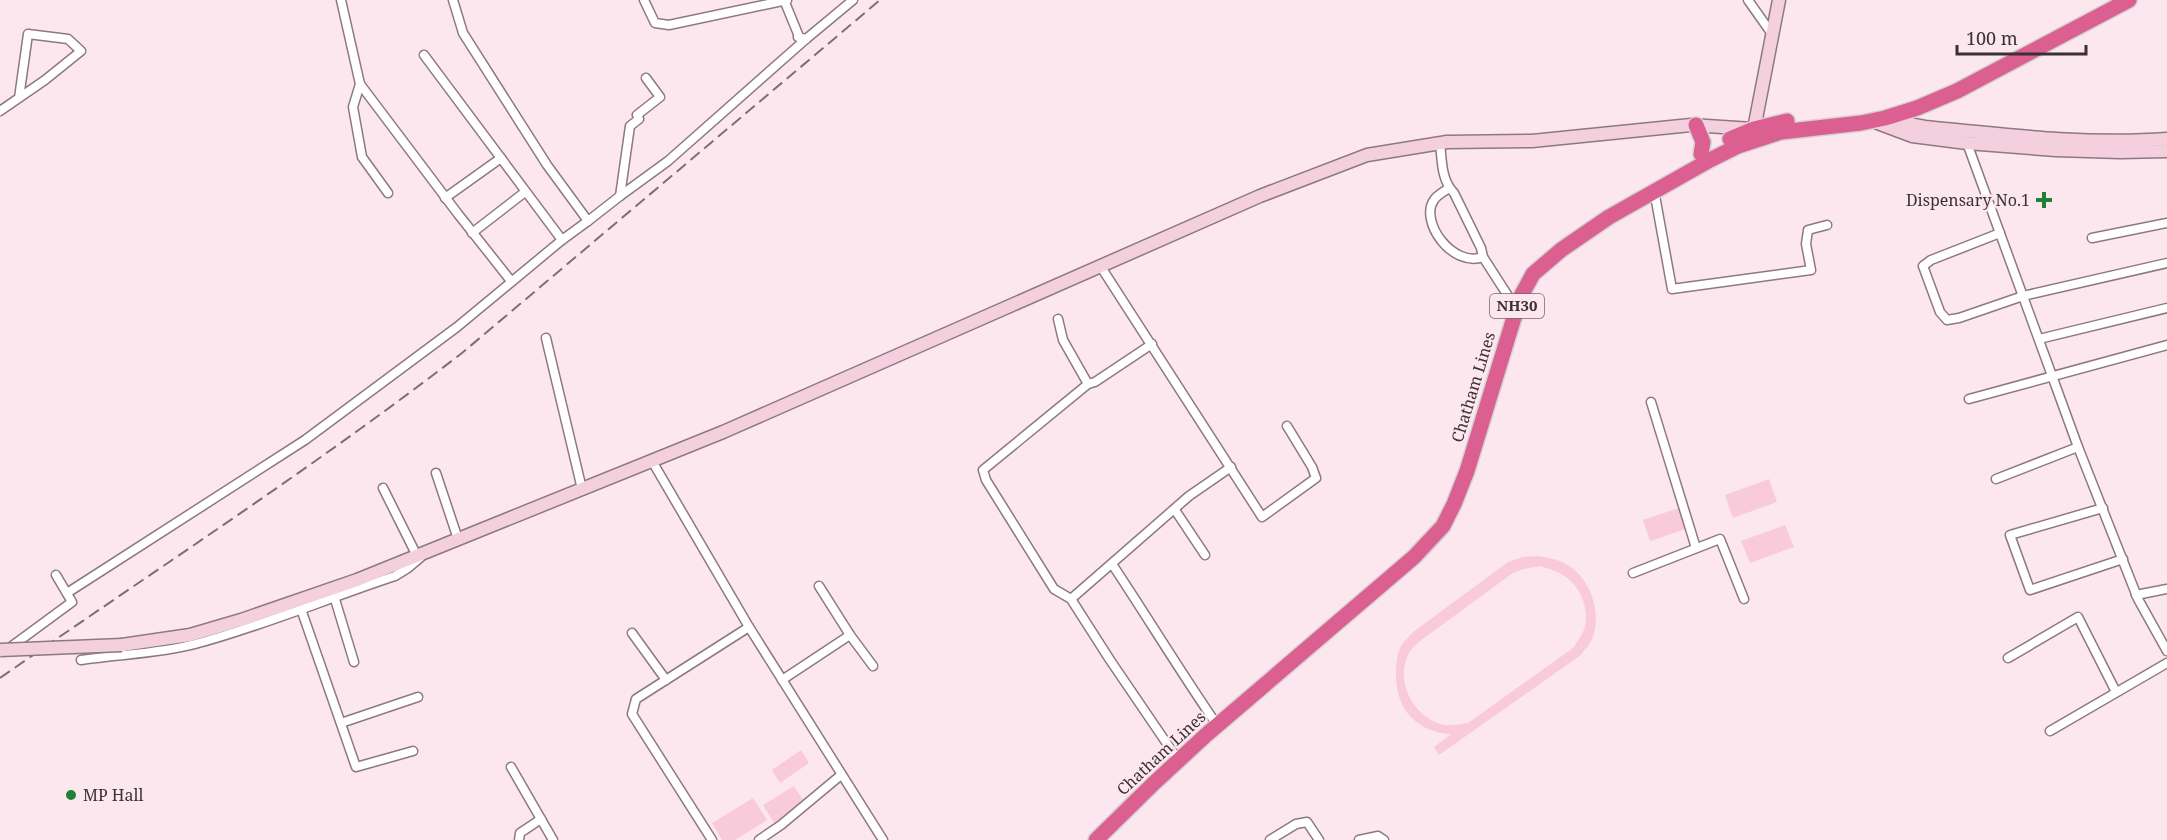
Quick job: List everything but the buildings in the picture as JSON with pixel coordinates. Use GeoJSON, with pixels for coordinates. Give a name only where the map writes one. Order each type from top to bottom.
{"type":"FeatureCollection","features":[{"type":"Feature","properties":{"kind":"highway","name":"Chatham Lines"},"geometry":{"type":"LineString","coordinates":[[1103,838],[1174,754],[1415,545],[1435,522],[1448,497],[1456,474],[1510,299],[1521,276],[1540,255],[1614,204],[1701,154],[1788,121],[1877,111],[1907,102],[1965,77],[2112,0]]}},
{"type":"Feature","properties":{"kind":"highway","name":"Chatham Lines"},"geometry":{"type":"LineString","coordinates":[[1083,840],[1414,557],[1443,526],[1467,471],[1513,316],[1522,293],[1533,274],[1561,250],[1654,190],[1755,134],[1872,121],[1892,116],[1957,91],[2129,0]]}},
{"type":"Feature","properties":{"kind":"highway"},"geometry":{"type":"LineString","coordinates":[[1696,125],[1703,142],[1701,154]]}},
{"type":"Feature","properties":{"kind":"street"},"geometry":{"type":"LineString","coordinates":[[341,0],[360,84],[445,198],[511,281]]}},
{"type":"Feature","properties":{"kind":"street"},"geometry":{"type":"LineString","coordinates":[[453,0],[463,33],[547,165],[588,221]]}},
{"type":"Feature","properties":{"kind":"street"},"geometry":{"type":"LineString","coordinates":[[644,0],[655,23],[669,25],[785,0],[798,37],[806,39]]}},
{"type":"Feature","properties":{"kind":"street"},"geometry":{"type":"LineString","coordinates":[[838,0],[839,11]]}},
{"type":"Feature","properties":{"kind":"street"},"geometry":{"type":"LineString","coordinates":[[67,593],[305,440],[457,327],[562,240],[668,161],[853,0]]}},
{"type":"Feature","properties":{"kind":"street"},"geometry":{"type":"LineString","coordinates":[[1748,0],[1772,34]]}},
{"type":"Feature","properties":{"kind":"street"},"geometry":{"type":"LineString","coordinates":[[0,650],[122,645],[190,635],[357,580],[733,428],[1260,196],[1367,155],[1440,143],[1532,141],[1696,125],[1755,134],[1779,0]]}},
{"type":"Feature","properties":{"kind":"street"},"geometry":{"type":"LineString","coordinates":[[0,111],[19,98],[45,80],[81,51],[68,39],[28,34],[19,98]]}},
{"type":"Feature","properties":{"kind":"street"},"geometry":{"type":"LineString","coordinates":[[424,55],[562,240]]}},
{"type":"Feature","properties":{"kind":"street"},"geometry":{"type":"LineString","coordinates":[[620,196],[630,126],[639,119],[637,116],[660,97],[646,78]]}},
{"type":"Feature","properties":{"kind":"street"},"geometry":{"type":"LineString","coordinates":[[360,84],[353,107],[362,157],[388,193]]}},
{"type":"Feature","properties":{"kind":"street"},"geometry":{"type":"LineString","coordinates":[[1892,116],[1925,127],[2059,140],[2109,142],[2167,139]]}},
{"type":"Feature","properties":{"kind":"street"},"geometry":{"type":"LineString","coordinates":[[1872,121],[1912,136],[1967,143],[2066,150],[2167,151]]}},
{"type":"Feature","properties":{"kind":"street"},"geometry":{"type":"LineString","coordinates":[[1440,143],[1443,170],[1449,188],[1454,193],[1482,257],[1510,299]]}},
{"type":"Feature","properties":{"kind":"street"},"geometry":{"type":"LineString","coordinates":[[1967,143],[2078,447],[2136,595],[2164,637],[2167,651]]}},
{"type":"Feature","properties":{"kind":"street"},"geometry":{"type":"LineString","coordinates":[[445,198],[501,158]]}},
{"type":"Feature","properties":{"kind":"street"},"geometry":{"type":"LineString","coordinates":[[1449,188],[1434,199],[1430,212],[1438,235],[1453,254],[1474,260],[1482,257]]}},
{"type":"Feature","properties":{"kind":"street"},"geometry":{"type":"LineString","coordinates":[[1654,190],[1672,289],[1811,270],[1806,244],[1808,230],[1827,225]]}},
{"type":"Feature","properties":{"kind":"street"},"geometry":{"type":"LineString","coordinates":[[472,233],[525,192]]}},
{"type":"Feature","properties":{"kind":"street"},"geometry":{"type":"LineString","coordinates":[[2092,238],[2167,223]]}},
{"type":"Feature","properties":{"kind":"street"},"geometry":{"type":"LineString","coordinates":[[2000,233],[1931,260],[1923,266],[1940,312],[1947,320],[2023,296],[2167,263]]}},
{"type":"Feature","properties":{"kind":"street"},"geometry":{"type":"LineString","coordinates":[[1101,267],[1262,516],[1316,478],[1287,426]]}},
{"type":"Feature","properties":{"kind":"street"},"geometry":{"type":"LineString","coordinates":[[2039,339],[2167,308]]}},
{"type":"Feature","properties":{"kind":"street"},"geometry":{"type":"LineString","coordinates":[[1058,319],[1063,340],[1088,384]]}},
{"type":"Feature","properties":{"kind":"street"},"geometry":{"type":"LineString","coordinates":[[546,338],[582,489]]}},
{"type":"Feature","properties":{"kind":"street"},"geometry":{"type":"LineString","coordinates":[[1152,344],[1095,382],[1088,384],[983,470],[986,480],[1054,589],[1071,599],[1174,754]]}},
{"type":"Feature","properties":{"kind":"street"},"geometry":{"type":"LineString","coordinates":[[1969,399],[2167,345]]}},
{"type":"Feature","properties":{"kind":"street"},"geometry":{"type":"LineString","coordinates":[[1651,402],[1696,548]]}},
{"type":"Feature","properties":{"kind":"street"},"geometry":{"type":"LineString","coordinates":[[1996,479],[2078,447]]}},
{"type":"Feature","properties":{"kind":"street"},"geometry":{"type":"LineString","coordinates":[[652,461],[749,627],[883,840]]}},
{"type":"Feature","properties":{"kind":"street"},"geometry":{"type":"LineString","coordinates":[[1071,599],[1189,496],[1231,467]]}},
{"type":"Feature","properties":{"kind":"street"},"geometry":{"type":"LineString","coordinates":[[436,473],[458,539]]}},
{"type":"Feature","properties":{"kind":"street"},"geometry":{"type":"LineString","coordinates":[[383,489],[422,553]]}},
{"type":"Feature","properties":{"kind":"street"},"geometry":{"type":"LineString","coordinates":[[2103,508],[2010,535],[2030,590],[2123,559]]}},
{"type":"Feature","properties":{"kind":"street"},"geometry":{"type":"LineString","coordinates":[[1175,510],[1205,555]]}},
{"type":"Feature","properties":{"kind":"street"},"geometry":{"type":"LineString","coordinates":[[1633,573],[1720,539],[1744,599]]}},
{"type":"Feature","properties":{"kind":"street"},"geometry":{"type":"LineString","coordinates":[[81,660],[156,652],[193,645],[247,629],[395,576],[408,568],[422,553]]}},
{"type":"Feature","properties":{"kind":"street"},"geometry":{"type":"LineString","coordinates":[[1112,564],[1213,719]]}},
{"type":"Feature","properties":{"kind":"street"},"geometry":{"type":"LineString","coordinates":[[0,655],[72,602],[56,575]]}},
{"type":"Feature","properties":{"kind":"street"},"geometry":{"type":"LineString","coordinates":[[819,586],[873,666]]}},
{"type":"Feature","properties":{"kind":"street"},"geometry":{"type":"LineString","coordinates":[[2136,595],[2167,589]]}},
{"type":"Feature","properties":{"kind":"street"},"geometry":{"type":"LineString","coordinates":[[334,596],[354,662]]}},
{"type":"Feature","properties":{"kind":"street"},"geometry":{"type":"LineString","coordinates":[[301,609],[356,766],[413,751]]}},
{"type":"Feature","properties":{"kind":"street"},"geometry":{"type":"LineString","coordinates":[[2008,658],[2078,617],[2116,692]]}},
{"type":"Feature","properties":{"kind":"street"},"geometry":{"type":"LineString","coordinates":[[712,840],[632,714],[636,699],[749,627]]}},
{"type":"Feature","properties":{"kind":"street"},"geometry":{"type":"LineString","coordinates":[[632,633],[666,680]]}},
{"type":"Feature","properties":{"kind":"street"},"geometry":{"type":"LineString","coordinates":[[782,680],[850,635]]}},
{"type":"Feature","properties":{"kind":"street"},"geometry":{"type":"LineString","coordinates":[[2050,731],[2167,663]]}},
{"type":"Feature","properties":{"kind":"street"},"geometry":{"type":"LineString","coordinates":[[341,723],[418,697]]}},
{"type":"Feature","properties":{"kind":"street"},"geometry":{"type":"LineString","coordinates":[[511,767],[554,840]]}},
{"type":"Feature","properties":{"kind":"street"},"geometry":{"type":"LineString","coordinates":[[759,840],[781,825],[841,775]]}},
{"type":"Feature","properties":{"kind":"street"},"geometry":{"type":"LineString","coordinates":[[519,840],[520,833],[541,819]]}},
{"type":"Feature","properties":{"kind":"street"},"geometry":{"type":"LineString","coordinates":[[1270,840],[1296,824],[1307,822],[1319,840]]}},
{"type":"Feature","properties":{"kind":"street"},"geometry":{"type":"LineString","coordinates":[[1359,840],[1378,836],[1384,840]]}},
{"type":"Feature","properties":{"kind":"shaded area"},"geometry":{"type":"Polygon","coordinates":[[[1769,479],[1777,502],[1733,518],[1725,495],[1769,479]]]}},
{"type":"Feature","properties":{"kind":"shaded area"},"geometry":{"type":"Polygon","coordinates":[[[1679,508],[1686,529],[1650,541],[1643,520],[1679,508]]]}},
{"type":"Feature","properties":{"kind":"shaded area"},"geometry":{"type":"Polygon","coordinates":[[[1785,525],[1794,547],[1750,563],[1741,541],[1785,525]]]}},
{"type":"Feature","properties":{"kind":"shaded area"},"geometry":{"type":"Polygon","coordinates":[[[1538,556],[1560,561],[1582,578],[1595,607],[1595,629],[1591,641],[1581,655],[1439,755],[1434,747],[1451,734],[1428,729],[1418,723],[1410,716],[1399,697],[1396,666],[1402,644],[1413,632],[1508,562],[1523,557],[1538,556]],[[1540,566],[1513,573],[1412,649],[1405,666],[1406,688],[1410,699],[1425,716],[1445,725],[1468,723],[1573,648],[1585,625],[1586,617],[1581,594],[1566,577],[1540,566]]]}},
{"type":"Feature","properties":{"kind":"shaded area"},"geometry":{"type":"Polygon","coordinates":[[[801,750],[809,763],[780,783],[772,770],[801,750]]]}},
{"type":"Feature","properties":{"kind":"shaded area"},"geometry":{"type":"Polygon","coordinates":[[[794,786],[805,803],[774,823],[763,805],[794,786]]]}},
{"type":"Feature","properties":{"kind":"shaded area"},"geometry":{"type":"Polygon","coordinates":[[[753,798],[767,820],[735,840],[722,840],[712,823],[753,798]]]}},
{"type":"Feature","properties":{"kind":"railway"},"geometry":{"type":"LineString","coordinates":[[0,678],[291,478],[462,353],[880,0]]}},
{"type":"Feature","properties":{"kind":"place","name":"Dispensary No.1"},"geometry":{"type":"Point","coordinates":[2044,200]}},
{"type":"Feature","properties":{"kind":"place","name":"MP Hall"},"geometry":{"type":"Point","coordinates":[71,795]}}]}
